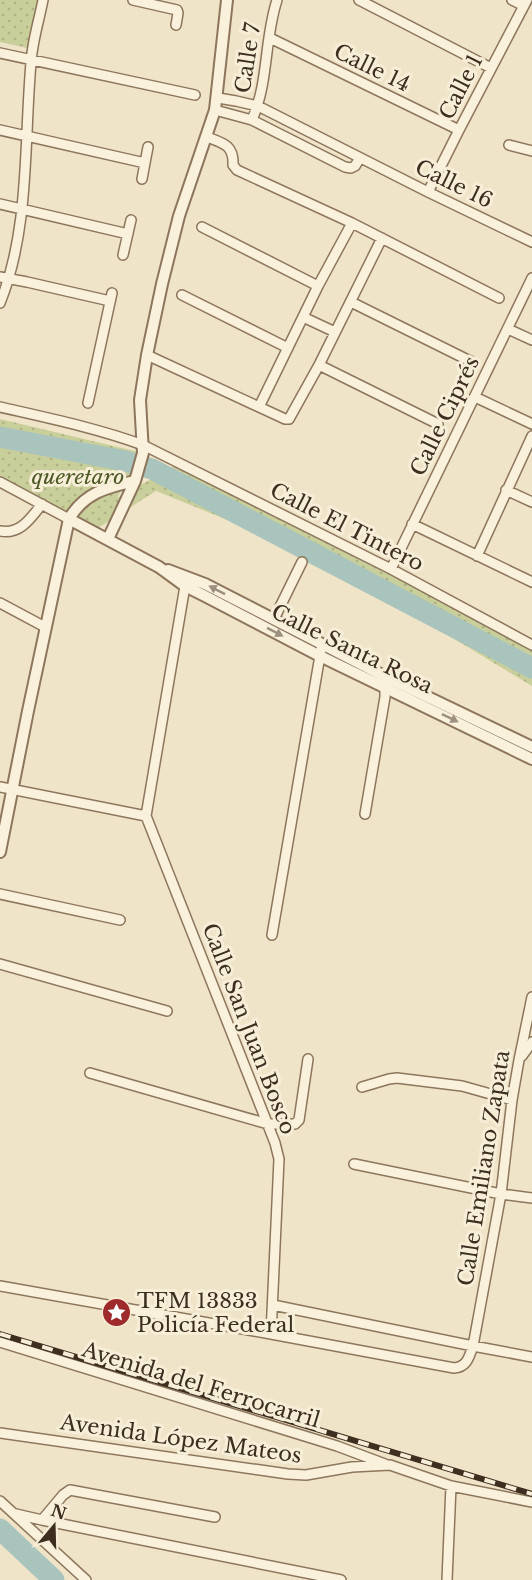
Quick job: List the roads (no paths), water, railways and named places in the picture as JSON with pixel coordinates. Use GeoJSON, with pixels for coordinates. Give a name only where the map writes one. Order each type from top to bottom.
{"type":"FeatureCollection","features":[{"type":"Feature","properties":{"kind":"street"},"geometry":{"type":"LineString","coordinates":[[0,303],[22,208],[31,60],[43,0]]}},
{"type":"Feature","properties":{"kind":"street"},"geometry":{"type":"LineString","coordinates":[[133,0],[177,10],[176,25]]}},
{"type":"Feature","properties":{"kind":"street"},"geometry":{"type":"LineString","coordinates":[[108,539],[136,478],[143,449],[140,400],[147,355],[178,216],[207,137],[218,98],[227,0]]}},
{"type":"Feature","properties":{"kind":"street","name":"Calle 7"},"geometry":{"type":"LineString","coordinates":[[252,120],[262,89],[277,0]]}},
{"type":"Feature","properties":{"kind":"street"},"geometry":{"type":"LineString","coordinates":[[359,0],[491,68]]}},
{"type":"Feature","properties":{"kind":"street"},"geometry":{"type":"LineString","coordinates":[[512,0],[526,3]]}},
{"type":"Feature","properties":{"kind":"street","name":"Calle 1"},"geometry":{"type":"LineString","coordinates":[[428,192],[526,3]]}},
{"type":"Feature","properties":{"kind":"street","name":"Calle 14"},"geometry":{"type":"LineString","coordinates":[[270,38],[459,130]]}},
{"type":"Feature","properties":{"kind":"street"},"geometry":{"type":"LineString","coordinates":[[0,53],[195,95]]}},
{"type":"Feature","properties":{"kind":"street","name":"Calle 16"},"geometry":{"type":"LineString","coordinates":[[218,98],[258,106],[532,242]]}},
{"type":"Feature","properties":{"kind":"street"},"geometry":{"type":"LineString","coordinates":[[215,110],[252,120],[345,167],[355,166],[360,158]]}},
{"type":"Feature","properties":{"kind":"street"},"geometry":{"type":"LineString","coordinates":[[0,130],[145,163]]}},
{"type":"Feature","properties":{"kind":"street"},"geometry":{"type":"LineString","coordinates":[[207,137],[225,144],[230,149],[232,165],[237,170],[352,223],[499,298]]}},
{"type":"Feature","properties":{"kind":"street"},"geometry":{"type":"LineString","coordinates":[[509,145],[532,151]]}},
{"type":"Feature","properties":{"kind":"street"},"geometry":{"type":"LineString","coordinates":[[142,179],[148,147]]}},
{"type":"Feature","properties":{"kind":"street"},"geometry":{"type":"LineString","coordinates":[[0,204],[128,234]]}},
{"type":"Feature","properties":{"kind":"street"},"geometry":{"type":"LineString","coordinates":[[123,255],[131,220]]}},
{"type":"Feature","properties":{"kind":"street"},"geometry":{"type":"LineString","coordinates":[[259,407],[318,286],[352,223]]}},
{"type":"Feature","properties":{"kind":"street"},"geometry":{"type":"LineString","coordinates":[[202,228],[318,286]]}},
{"type":"Feature","properties":{"kind":"street"},"geometry":{"type":"LineString","coordinates":[[147,355],[285,419],[290,419],[382,238]]}},
{"type":"Feature","properties":{"kind":"street"},"geometry":{"type":"LineString","coordinates":[[5,278],[111,297],[88,403]]}},
{"type":"Feature","properties":{"kind":"street","name":"Calle Ciprés"},"geometry":{"type":"LineString","coordinates":[[391,569],[532,279]]}},
{"type":"Feature","properties":{"kind":"street"},"geometry":{"type":"LineString","coordinates":[[182,295],[288,348]]}},
{"type":"Feature","properties":{"kind":"street"},"geometry":{"type":"LineString","coordinates":[[351,302],[470,361]]}},
{"type":"Feature","properties":{"kind":"street"},"geometry":{"type":"LineString","coordinates":[[303,317],[335,332]]}},
{"type":"Feature","properties":{"kind":"street"},"geometry":{"type":"LineString","coordinates":[[508,329],[532,340]]}},
{"type":"Feature","properties":{"kind":"street"},"geometry":{"type":"LineString","coordinates":[[319,364],[438,424]]}},
{"type":"Feature","properties":{"kind":"street"},"geometry":{"type":"LineString","coordinates":[[475,397],[532,424]]}},
{"type":"Feature","properties":{"kind":"street","name":"Calle El Tintero"},"geometry":{"type":"LineString","coordinates":[[0,407],[117,435],[391,569],[532,645]]}},
{"type":"Feature","properties":{"kind":"street"},"geometry":{"type":"LineString","coordinates":[[477,556],[532,436]]}},
{"type":"Feature","properties":{"kind":"street"},"geometry":{"type":"LineString","coordinates":[[0,852],[11,790],[69,519],[75,508],[91,495],[136,478]]}},
{"type":"Feature","properties":{"kind":"street","name":"Calle Santa Rosa"},"geometry":{"type":"LineString","coordinates":[[0,482],[159,567],[185,586],[255,616],[274,619],[322,644],[385,682]]}},
{"type":"Feature","properties":{"kind":"street"},"geometry":{"type":"LineString","coordinates":[[506,490],[532,502]]}},
{"type":"Feature","properties":{"kind":"street"},"geometry":{"type":"LineString","coordinates":[[0,531],[8,532],[20,528],[30,520],[42,504]]}},
{"type":"Feature","properties":{"kind":"street"},"geometry":{"type":"LineString","coordinates":[[412,524],[532,582]]}},
{"type":"Feature","properties":{"kind":"street"},"geometry":{"type":"LineString","coordinates":[[274,619],[302,562]]}},
{"type":"Feature","properties":{"kind":"street","name":"Calle Santa Rosa"},"geometry":{"type":"LineString","coordinates":[[159,567],[205,584],[320,656],[385,682],[524,747],[532,759]]}},
{"type":"Feature","properties":{"kind":"street"},"geometry":{"type":"LineString","coordinates":[[0,787],[146,816],[185,586]]}},
{"type":"Feature","properties":{"kind":"street"},"geometry":{"type":"LineString","coordinates":[[0,603],[45,627]]}},
{"type":"Feature","properties":{"kind":"street"},"geometry":{"type":"LineString","coordinates":[[272,935],[322,644]]}},
{"type":"Feature","properties":{"kind":"street"},"geometry":{"type":"LineString","coordinates":[[365,814],[385,697],[385,682]]}},
{"type":"Feature","properties":{"kind":"street","name":"Calle San Juan Bosco"},"geometry":{"type":"LineString","coordinates":[[146,816],[268,1124],[279,1159],[271,1334]]}},
{"type":"Feature","properties":{"kind":"street"},"geometry":{"type":"LineString","coordinates":[[0,894],[120,920]]}},
{"type":"Feature","properties":{"kind":"street"},"geometry":{"type":"LineString","coordinates":[[0,964],[167,1011]]}},
{"type":"Feature","properties":{"kind":"street","name":"Calle Emiliano Zapata"},"geometry":{"type":"LineString","coordinates":[[473,1346],[501,1194],[519,1060],[529,1028],[532,997]]}},
{"type":"Feature","properties":{"kind":"street"},"geometry":{"type":"LineString","coordinates":[[519,1060],[532,1042]]}},
{"type":"Feature","properties":{"kind":"street"},"geometry":{"type":"LineString","coordinates":[[90,1073],[268,1124],[295,1124],[298,1123],[308,1059]]}},
{"type":"Feature","properties":{"kind":"street"},"geometry":{"type":"LineString","coordinates":[[362,1087],[397,1078],[462,1086],[513,1100]]}},
{"type":"Feature","properties":{"kind":"street"},"geometry":{"type":"LineString","coordinates":[[354,1164],[501,1194],[532,1198]]}},
{"type":"Feature","properties":{"kind":"street"},"geometry":{"type":"LineString","coordinates":[[0,1286],[454,1368],[460,1368],[466,1364],[473,1346]]}},
{"type":"Feature","properties":{"kind":"street"},"geometry":{"type":"LineString","coordinates":[[273,1305],[532,1357]]}},
{"type":"Feature","properties":{"kind":"street","name":"Avenida del Ferrocarril"},"geometry":{"type":"LineString","coordinates":[[0,1342],[337,1446],[390,1466]]}},
{"type":"Feature","properties":{"kind":"street","name":"Avenida López Mateos"},"geometry":{"type":"LineString","coordinates":[[0,1433],[288,1474],[306,1475],[352,1467],[390,1466],[451,1485],[532,1502]]}},
{"type":"Feature","properties":{"kind":"street"},"geometry":{"type":"LineString","coordinates":[[447,1580],[451,1485]]}},
{"type":"Feature","properties":{"kind":"street"},"geometry":{"type":"LineString","coordinates":[[42,1520],[70,1490],[215,1516]]}},
{"type":"Feature","properties":{"kind":"street"},"geometry":{"type":"LineString","coordinates":[[0,1501],[87,1580]]}},
{"type":"Feature","properties":{"kind":"street"},"geometry":{"type":"LineString","coordinates":[[16,1515],[341,1580]]}},
{"type":"Feature","properties":{"kind":"waterway"},"geometry":{"type":"LineString","coordinates":[[0,437],[125,461],[152,469],[532,668]]}},
{"type":"Feature","properties":{"kind":"waterway"},"geometry":{"type":"LineString","coordinates":[[0,1529],[54,1580]]}},
{"type":"Feature","properties":{"kind":"railway"},"geometry":{"type":"LineString","coordinates":[[0,1334],[532,1494]]}},
{"type":"Feature","properties":{"kind":"place","name":"TFM 13833 Policía Federal"},"geometry":{"type":"Point","coordinates":[116,1313]}},
{"type":"Feature","properties":{"kind":"park label","name":"queretaro"},"geometry":{"type":"Point","coordinates":[78,477]}}]}
